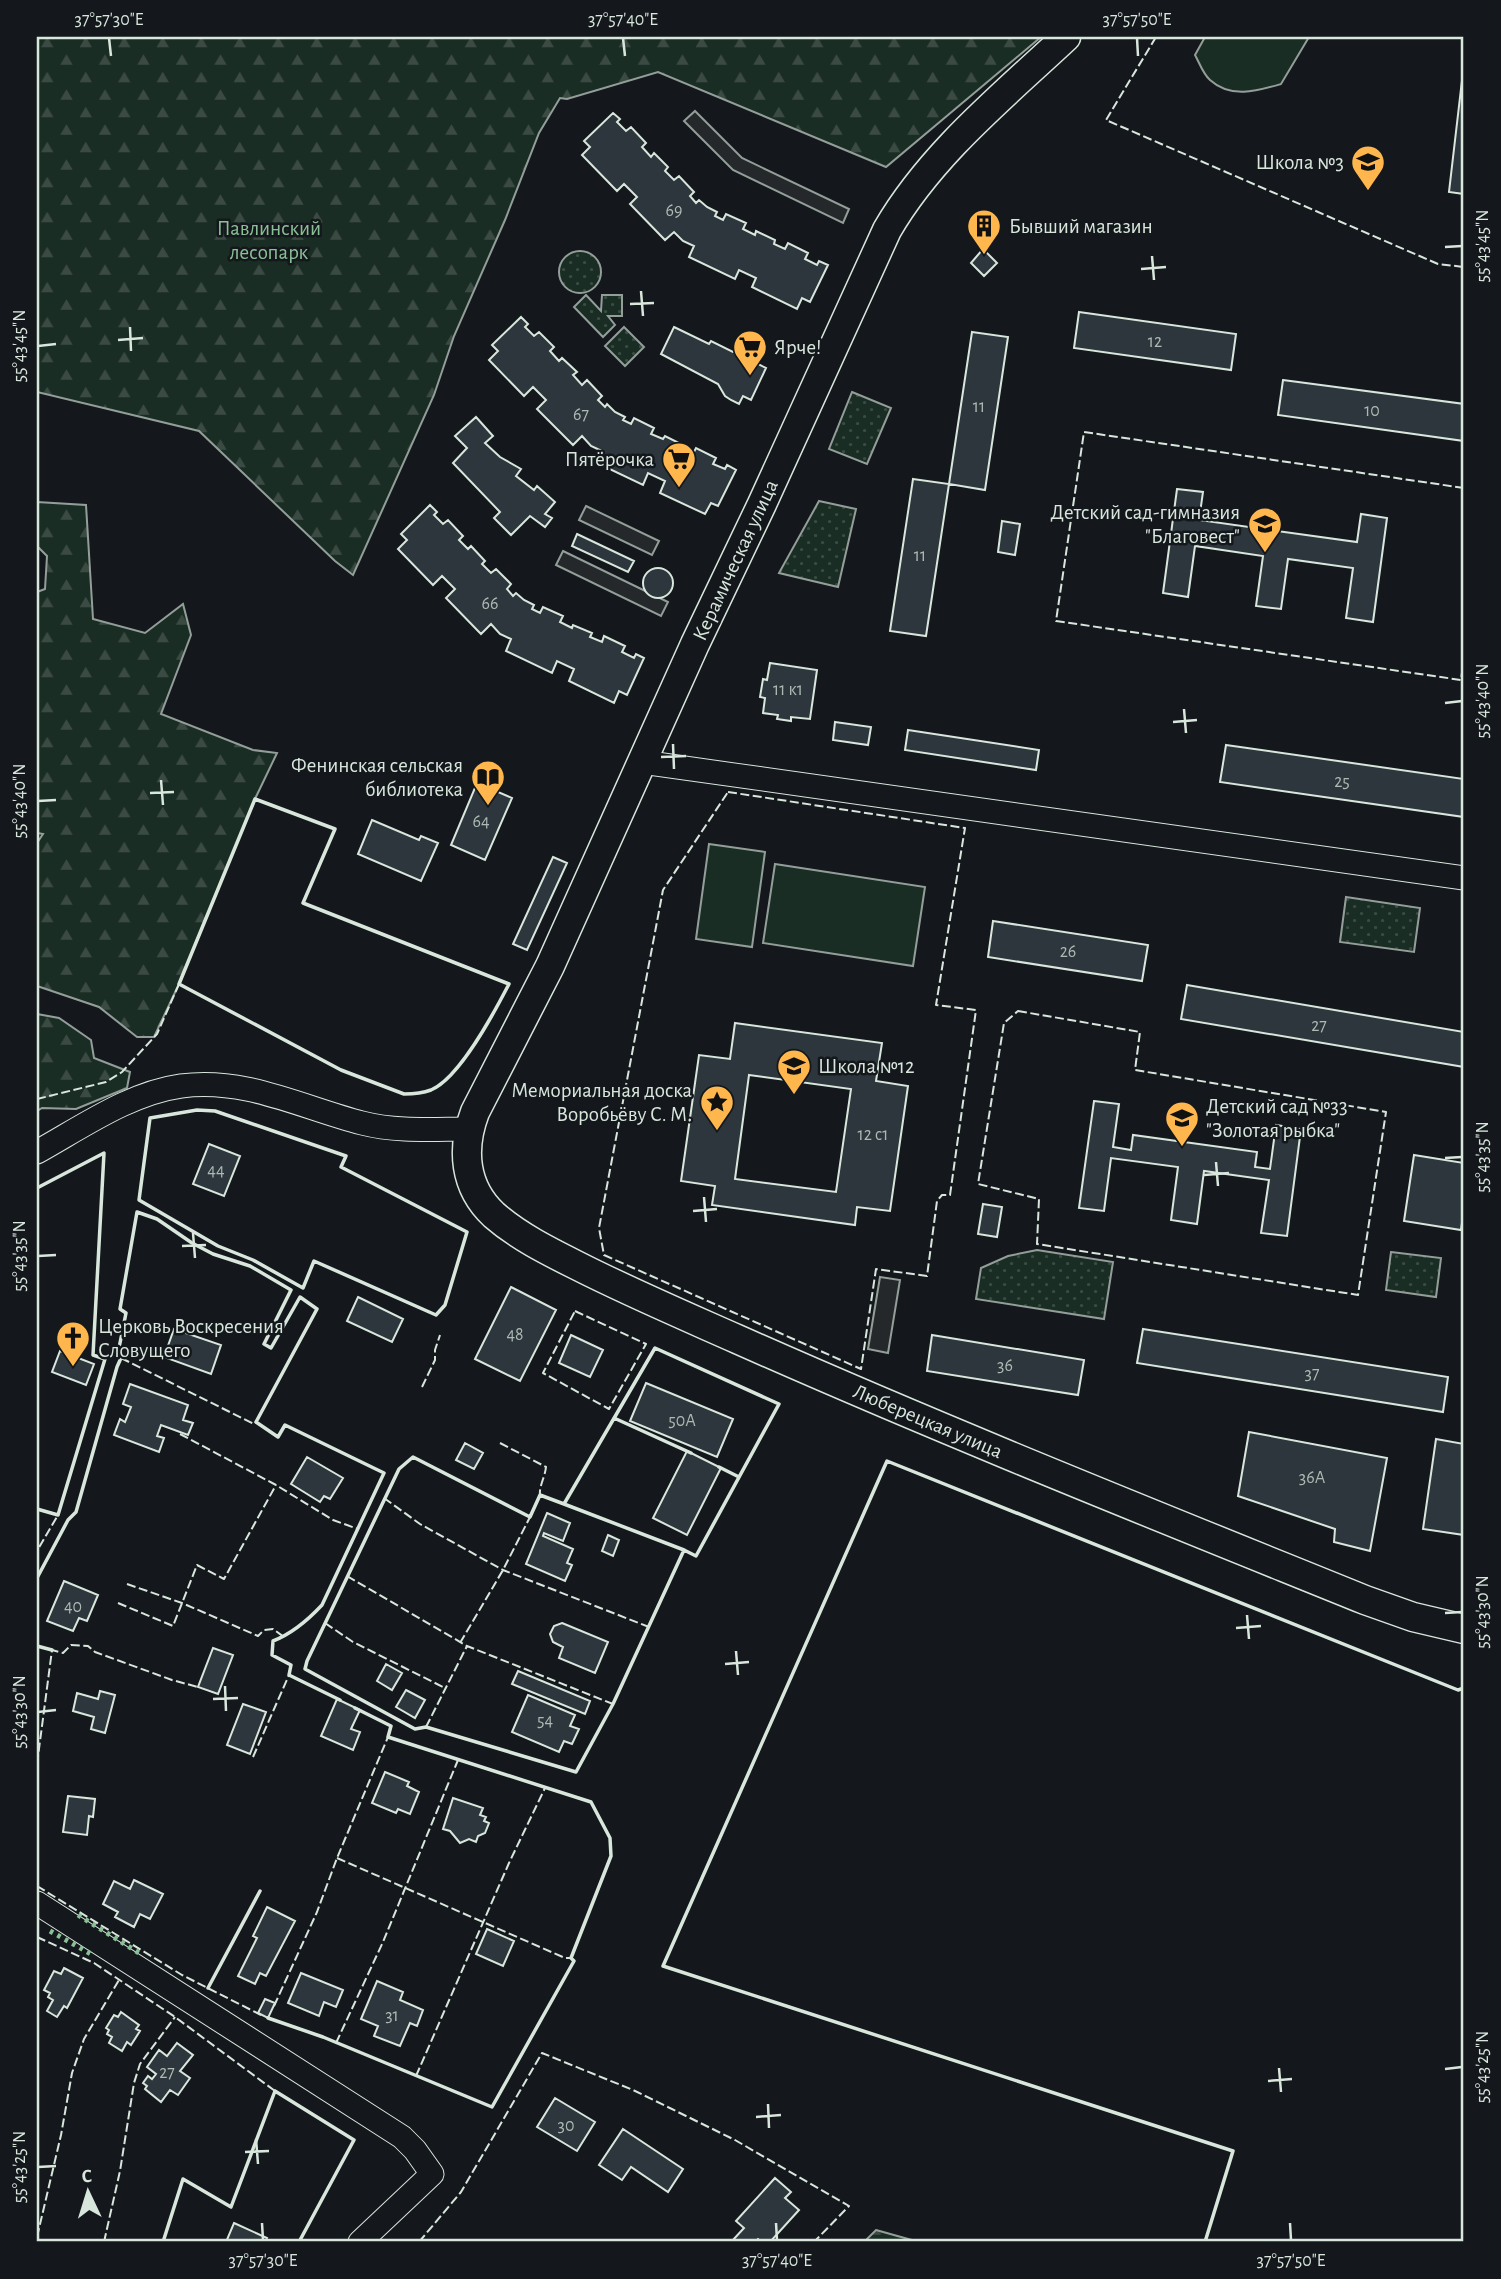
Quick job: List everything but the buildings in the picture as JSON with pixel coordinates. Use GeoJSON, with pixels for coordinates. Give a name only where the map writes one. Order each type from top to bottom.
{"type":"FeatureCollection","features":[{"type":"Feature","properties":{"kind":"main road","name":"Керамическая улица"},"geometry":{"type":"LineString","coordinates":[[468,1129],[550,966],[877,249],[897,213],[919,183],[946,153],[1066,37]]}},
{"type":"Feature","properties":{"kind":"main road","name":"Люберецкая улица"},"geometry":{"type":"LineString","coordinates":[[468,1129],[466,1145],[469,1176],[478,1195],[494,1214],[550,1251],[595,1274],[768,1353],[1001,1452],[1365,1600],[1413,1618],[1464,1629]]}},
{"type":"Feature","properties":{"kind":"street"},"geometry":{"type":"LineString","coordinates":[[642,762],[1464,878]]}},
{"type":"Feature","properties":{"kind":"street"},"geometry":{"type":"LineString","coordinates":[[37,1152],[148,1094],[184,1086],[228,1085],[271,1093],[364,1124],[400,1129],[468,1129]]}},
{"type":"Feature","properties":{"kind":"street"},"geometry":{"type":"LineString","coordinates":[[37,1903],[402,2137],[415,2150],[432,2174],[360,2242]]}},
{"type":"Feature","properties":{"kind":"green space","name":"Павлинский лесопарк"},"geometry":{"type":"Polygon","coordinates":[[[37,37],[1041,37],[886,167],[658,72],[567,99],[560,98],[539,133],[505,220],[454,336],[434,395],[353,575],[199,431],[37,392],[37,37]]]}},
{"type":"Feature","properties":{"kind":"green space"},"geometry":{"type":"Polygon","coordinates":[[[1205,37],[1309,37],[1281,84],[1244,92],[1227,90],[1205,75],[1195,55],[1205,37]]]}},
{"type":"Feature","properties":{"kind":"green space"},"geometry":{"type":"Polygon","coordinates":[[[580,251],[595,257],[601,272],[595,287],[580,293],[565,287],[559,272],[565,257],[580,251]]]}},
{"type":"Feature","properties":{"kind":"green space"},"geometry":{"type":"Polygon","coordinates":[[[586,295],[601,311],[602,295],[622,295],[622,316],[608,316],[615,325],[603,337],[574,307],[586,295]]]}},
{"type":"Feature","properties":{"kind":"green space"},"geometry":{"type":"Polygon","coordinates":[[[624,327],[644,347],[625,366],[605,346],[624,327]]]}},
{"type":"Feature","properties":{"kind":"green space"},"geometry":{"type":"Polygon","coordinates":[[[852,392],[891,408],[867,464],[829,449],[852,392]]]}},
{"type":"Feature","properties":{"kind":"green space"},"geometry":{"type":"Polygon","coordinates":[[[819,501],[856,509],[838,587],[779,573],[819,501]]]}},
{"type":"Feature","properties":{"kind":"green space"},"geometry":{"type":"Polygon","coordinates":[[[37,502],[86,505],[93,619],[145,633],[183,604],[191,635],[161,714],[253,750],[277,753],[154,1037],[137,1037],[99,1007],[37,986],[37,843],[43,834],[37,833],[37,592],[45,589],[47,556],[37,546],[37,502]]]}},
{"type":"Feature","properties":{"kind":"green space"},"geometry":{"type":"Polygon","coordinates":[[[709,844],[765,852],[752,947],[696,939],[709,844]]]}},
{"type":"Feature","properties":{"kind":"green space"},"geometry":{"type":"Polygon","coordinates":[[[775,864],[925,887],[913,966],[763,943],[775,864]]]}},
{"type":"Feature","properties":{"kind":"green space"},"geometry":{"type":"Polygon","coordinates":[[[1346,897],[1420,908],[1414,952],[1340,942],[1346,897]]]}},
{"type":"Feature","properties":{"kind":"green space"},"geometry":{"type":"Polygon","coordinates":[[[37,1014],[59,1018],[91,1040],[94,1058],[130,1072],[127,1088],[76,1109],[42,1108],[37,1111],[37,1014]]]}},
{"type":"Feature","properties":{"kind":"green space"},"geometry":{"type":"Polygon","coordinates":[[[1037,1250],[1113,1262],[1104,1319],[976,1299],[981,1268],[1008,1256],[1037,1250]]]}},
{"type":"Feature","properties":{"kind":"green space"},"geometry":{"type":"Polygon","coordinates":[[[1391,1252],[1441,1258],[1436,1297],[1386,1290],[1391,1252]]]}},
{"type":"Feature","properties":{"kind":"green space"},"geometry":{"type":"Polygon","coordinates":[[[876,2230],[919,2242],[864,2242],[876,2230]]]}},
{"type":"Feature","properties":{"kind":"shaded area"},"geometry":{"type":"Polygon","coordinates":[[[695,111],[742,158],[849,209],[843,223],[733,170],[684,121],[695,111]]]}},
{"type":"Feature","properties":{"kind":"shaded area"},"geometry":{"type":"Polygon","coordinates":[[[586,506],[659,541],[652,555],[579,520],[586,506]]]}},
{"type":"Feature","properties":{"kind":"shaded area"},"geometry":{"type":"Polygon","coordinates":[[[563,551],[668,602],[661,616],[556,565],[563,551]]]}},
{"type":"Feature","properties":{"kind":"shaded area"},"geometry":{"type":"Polygon","coordinates":[[[880,1277],[900,1280],[888,1353],[868,1349],[880,1277]]]}},
{"type":"Feature","properties":{"kind":"hedge"},"geometry":{"type":"LineString","coordinates":[[78,1915],[139,1953]]}},
{"type":"Feature","properties":{"kind":"hedge"},"geometry":{"type":"LineString","coordinates":[[50,1931],[91,1954]]}},
{"type":"Feature","properties":{"kind":"fence"},"geometry":{"type":"LineString","coordinates":[[1156,37],[1106,120],[1438,264],[1464,267]]}},
{"type":"Feature","properties":{"kind":"fence"},"geometry":{"type":"LineString","coordinates":[[1464,488],[1084,432],[1056,621],[1461,680],[1464,657]]}},
{"type":"Feature","properties":{"kind":"fence"},"geometry":{"type":"LineString","coordinates":[[728,792],[965,828],[936,1005],[976,1010],[950,1195],[942,1195],[937,1201],[927,1276],[876,1269],[861,1369],[604,1255],[599,1228],[663,890],[728,792]]}},
{"type":"Feature","properties":{"kind":"fence"},"geometry":{"type":"LineString","coordinates":[[37,1099],[106,1082],[122,1072],[157,1034],[179,984]]}},
{"type":"Feature","properties":{"kind":"fence"},"geometry":{"type":"LineString","coordinates":[[1018,1011],[1140,1032],[1135,1070],[1386,1112],[1358,1295],[1037,1244],[1039,1199],[978,1184],[1004,1023],[1018,1011]]}},
{"type":"Feature","properties":{"kind":"fence"},"geometry":{"type":"LineString","coordinates":[[575,1311],[646,1344],[609,1409],[543,1373],[575,1311]]}},
{"type":"Feature","properties":{"kind":"fence"},"geometry":{"type":"LineString","coordinates":[[422,1387],[435,1360],[440,1335]]}},
{"type":"Feature","properties":{"kind":"fence"},"geometry":{"type":"LineString","coordinates":[[121,1358],[254,1424],[256,1422]]}},
{"type":"Feature","properties":{"kind":"fence"},"geometry":{"type":"LineString","coordinates":[[180,1434],[276,1485],[333,1520],[358,1529]]}},
{"type":"Feature","properties":{"kind":"fence"},"geometry":{"type":"LineString","coordinates":[[500,1443],[546,1467],[540,1495]]}},
{"type":"Feature","properties":{"kind":"fence"},"geometry":{"type":"LineString","coordinates":[[118,1603],[173,1626],[197,1565],[224,1579],[276,1485]]}},
{"type":"Feature","properties":{"kind":"fence"},"geometry":{"type":"LineString","coordinates":[[384,1498],[420,1524],[503,1570],[649,1627]]}},
{"type":"Feature","properties":{"kind":"fence"},"geometry":{"type":"LineString","coordinates":[[37,1509],[58,1515],[37,1551]]}},
{"type":"Feature","properties":{"kind":"fence"},"geometry":{"type":"LineString","coordinates":[[460,1643],[503,1570],[530,1517]]}},
{"type":"Feature","properties":{"kind":"fence"},"geometry":{"type":"LineString","coordinates":[[347,1576],[467,1646],[613,1704]]}},
{"type":"Feature","properties":{"kind":"fence"},"geometry":{"type":"LineString","coordinates":[[127,1584],[182,1603],[258,1636],[264,1630],[273,1629],[284,1637]]}},
{"type":"Feature","properties":{"kind":"fence"},"geometry":{"type":"LineString","coordinates":[[325,1623],[353,1642],[445,1688]]}},
{"type":"Feature","properties":{"kind":"fence"},"geometry":{"type":"LineString","coordinates":[[37,1764],[52,1650],[63,1653],[71,1645],[88,1646],[95,1652],[198,1687]]}},
{"type":"Feature","properties":{"kind":"fence"},"geometry":{"type":"LineString","coordinates":[[426,1727],[467,1646]]}},
{"type":"Feature","properties":{"kind":"fence"},"geometry":{"type":"LineString","coordinates":[[253,1757],[289,1675]]}},
{"type":"Feature","properties":{"kind":"fence"},"geometry":{"type":"LineString","coordinates":[[274,2006],[317,1912],[388,1737]]}},
{"type":"Feature","properties":{"kind":"fence"},"geometry":{"type":"LineString","coordinates":[[336,2043],[383,1942],[458,1760]]}},
{"type":"Feature","properties":{"kind":"fence"},"geometry":{"type":"LineString","coordinates":[[416,2076],[509,1863],[545,1788]]}},
{"type":"Feature","properties":{"kind":"fence"},"geometry":{"type":"LineString","coordinates":[[337,1858],[565,1958],[571,1958]]}},
{"type":"Feature","properties":{"kind":"fence"},"geometry":{"type":"LineString","coordinates":[[37,1886],[182,1975],[261,2015]]}},
{"type":"Feature","properties":{"kind":"fence"},"geometry":{"type":"LineString","coordinates":[[37,1937],[94,1963],[175,2017],[275,2091]]}},
{"type":"Feature","properties":{"kind":"fence"},"geometry":{"type":"LineString","coordinates":[[37,2237],[61,2135],[72,2073],[84,2039],[119,1980]]}},
{"type":"Feature","properties":{"kind":"fence"},"geometry":{"type":"LineString","coordinates":[[104,2242],[120,2171],[134,2083],[140,2064],[175,2017]]}},
{"type":"Feature","properties":{"kind":"fence"},"geometry":{"type":"LineString","coordinates":[[419,2242],[461,2192],[542,2053],[633,2090],[735,2140],[849,2206],[814,2242]]}},
{"type":"Feature","properties":{"kind":"wall"},"geometry":{"type":"LineString","coordinates":[[255,799],[335,829],[303,903],[509,984],[465,1058],[442,1083],[431,1090],[404,1094],[341,1070],[179,984],[255,799]]}},
{"type":"Feature","properties":{"kind":"wall"},"geometry":{"type":"LineString","coordinates":[[197,1110],[215,1111],[346,1156],[341,1167],[467,1232],[445,1305],[436,1315],[314,1261],[303,1288],[253,1260],[218,1246],[139,1200],[150,1118],[197,1110]]}},
{"type":"Feature","properties":{"kind":"wall"},"geometry":{"type":"LineString","coordinates":[[37,1188],[104,1153],[93,1355],[105,1359],[58,1515],[37,1509]]}},
{"type":"Feature","properties":{"kind":"wall"},"geometry":{"type":"LineString","coordinates":[[37,1578],[68,1520],[76,1512],[121,1358],[118,1353],[126,1313],[120,1309],[137,1212],[157,1219],[213,1254],[250,1266],[291,1290],[264,1344],[271,1348],[300,1297],[317,1309],[256,1422],[278,1437],[285,1425],[384,1473],[322,1605],[299,1626],[273,1641],[272,1655],[291,1665],[289,1675],[340,1700]]}},
{"type":"Feature","properties":{"kind":"wall"},"geometry":{"type":"LineString","coordinates":[[655,1348],[779,1404],[696,1556],[684,1550],[613,1704],[576,1772],[426,1727],[415,1729],[305,1669],[399,1469],[413,1457],[530,1517],[540,1495],[564,1504],[655,1348]]}},
{"type":"Feature","properties":{"kind":"wall"},"geometry":{"type":"LineString","coordinates":[[614,1418],[691,1453]]}},
{"type":"Feature","properties":{"kind":"wall"},"geometry":{"type":"LineString","coordinates":[[1205,2242],[1233,2151],[663,1966],[887,1461],[1458,1690],[1464,1688]]}},
{"type":"Feature","properties":{"kind":"wall"},"geometry":{"type":"LineString","coordinates":[[719,1467],[739,1477]]}},
{"type":"Feature","properties":{"kind":"wall"},"geometry":{"type":"LineString","coordinates":[[564,1504],[684,1550]]}},
{"type":"Feature","properties":{"kind":"wall"},"geometry":{"type":"LineString","coordinates":[[37,1646],[52,1650]]}},
{"type":"Feature","properties":{"kind":"wall"},"geometry":{"type":"LineString","coordinates":[[268,2018],[323,2037],[492,2107],[574,1961],[571,1958],[611,1856],[610,1838],[591,1802],[388,1737],[391,1726],[355,1708]]}},
{"type":"Feature","properties":{"kind":"wall"},"geometry":{"type":"LineString","coordinates":[[208,1988],[260,1891]]}},
{"type":"Feature","properties":{"kind":"wall"},"geometry":{"type":"LineString","coordinates":[[163,2242],[183,2179],[231,2207],[275,2091],[354,2140],[299,2242]]}},
{"type":"Feature","properties":{"kind":"place","name":"Школа №3"},"geometry":{"type":"Point","coordinates":[1368,192]}},
{"type":"Feature","properties":{"kind":"place","name":"Бывший магазин"},"geometry":{"type":"Point","coordinates":[984,256]}},
{"type":"Feature","properties":{"kind":"place","name":"Ярче!"},"geometry":{"type":"Point","coordinates":[750,377]}},
{"type":"Feature","properties":{"kind":"place","name":"Пятёрочка"},"geometry":{"type":"Point","coordinates":[679,489]}},
{"type":"Feature","properties":{"kind":"place","name":"Детский сад-гимназия \"Благовест\""},"geometry":{"type":"Point","coordinates":[1265,554]}},
{"type":"Feature","properties":{"kind":"place","name":"Фенинская сельская библиотека"},"geometry":{"type":"Point","coordinates":[488,807]}},
{"type":"Feature","properties":{"kind":"place","name":"Школа №12"},"geometry":{"type":"Point","coordinates":[794,1096]}},
{"type":"Feature","properties":{"kind":"place","name":"Мемориальная доска Воробьёву С. М."},"geometry":{"type":"Point","coordinates":[717,1132]}},
{"type":"Feature","properties":{"kind":"place","name":"Детский сад №33 \"Золотая рыбка\""},"geometry":{"type":"Point","coordinates":[1182,1148]}},
{"type":"Feature","properties":{"kind":"place","name":"Церковь Воскресения Словущего"},"geometry":{"type":"Point","coordinates":[73,1368]}}]}
